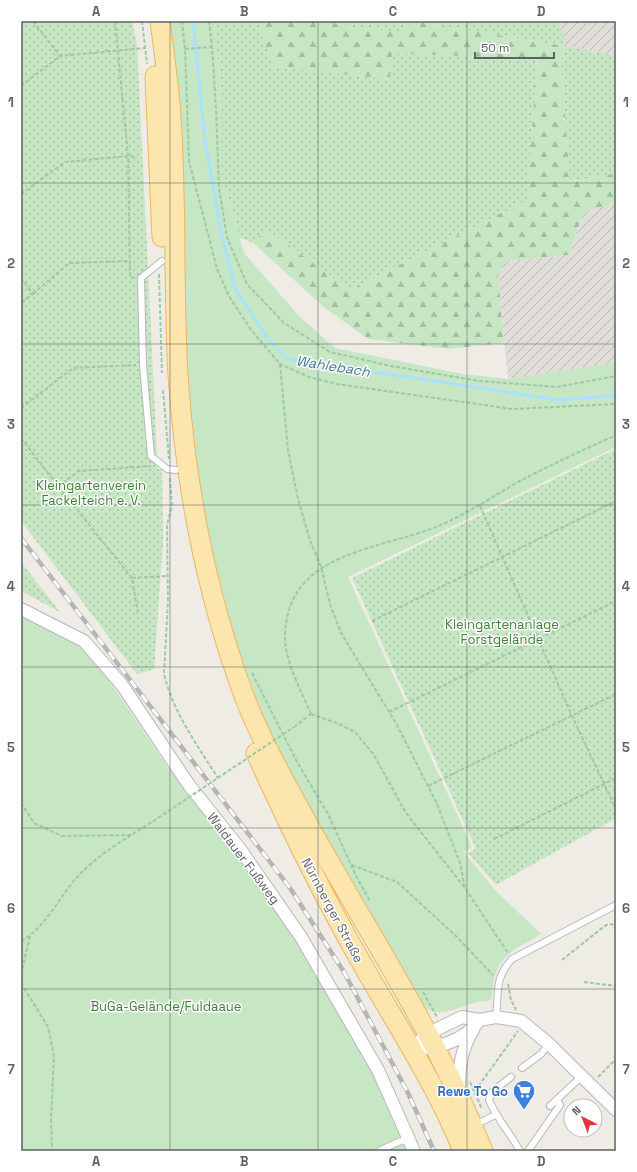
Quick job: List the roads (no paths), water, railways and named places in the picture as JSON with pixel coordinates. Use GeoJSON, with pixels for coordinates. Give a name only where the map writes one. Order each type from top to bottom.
{"type":"FeatureCollection","features":[{"type":"Feature","properties":{"kind":"main road","name":"Nürnberger Straße"},"geometry":{"type":"LineString","coordinates":[[149,21],[155,69],[160,262],[173,470],[194,568],[221,664],[239,716],[262,767],[312,872],[360,961],[412,1049],[453,1128],[463,1151]]}},
{"type":"Feature","properties":{"kind":"main road"},"geometry":{"type":"LineString","coordinates":[[160,21],[171,115],[178,375],[186,460],[198,534],[216,606],[239,684],[272,759],[434,1035],[483,1151]]}},
{"type":"Feature","properties":{"kind":"street","name":"Waldauer Fußweg"},"geometry":{"type":"LineString","coordinates":[[21,608],[84,641],[122,686],[189,785],[240,849],[301,937],[378,1070],[414,1151]]}},
{"type":"Feature","properties":{"kind":"street"},"geometry":{"type":"LineString","coordinates":[[412,1049],[462,1017],[476,1025]]}},
{"type":"Feature","properties":{"kind":"street"},"geometry":{"type":"LineString","coordinates":[[434,1035],[476,1025],[496,1017],[521,1021],[549,1044],[616,1110]]}},
{"type":"Feature","properties":{"kind":"street"},"geometry":{"type":"LineString","coordinates":[[459,1093],[460,1060],[466,1041],[476,1025]]}},
{"type":"Feature","properties":{"kind":"lane"},"geometry":{"type":"LineString","coordinates":[[160,262],[141,278],[143,365],[151,456],[173,470]]}},
{"type":"Feature","properties":{"kind":"lane"},"geometry":{"type":"LineString","coordinates":[[496,1017],[498,980],[504,968],[512,959],[616,905]]}},
{"type":"Feature","properties":{"kind":"lane"},"geometry":{"type":"LineString","coordinates":[[522,1068],[541,1054],[549,1044]]}},
{"type":"Feature","properties":{"kind":"lane"},"geometry":{"type":"LineString","coordinates":[[512,1076],[492,1092],[489,1100],[495,1115],[515,1136],[520,1151]]}},
{"type":"Feature","properties":{"kind":"lane"},"geometry":{"type":"LineString","coordinates":[[550,1106],[586,1081]]}},
{"type":"Feature","properties":{"kind":"lane"},"geometry":{"type":"LineString","coordinates":[[528,1151],[560,1105],[557,1100]]}},
{"type":"Feature","properties":{"kind":"lane"},"geometry":{"type":"LineString","coordinates":[[473,1126],[495,1115]]}},
{"type":"Feature","properties":{"kind":"lane"},"geometry":{"type":"LineString","coordinates":[[379,1151],[398,1142],[409,1139]]}},
{"type":"Feature","properties":{"kind":"waterway","name":"Wahlebach"},"geometry":{"type":"LineString","coordinates":[[193,21],[205,141],[221,231],[235,289],[268,339],[288,359],[560,400],[616,395]]}},
{"type":"Feature","properties":{"kind":"railway"},"geometry":{"type":"LineString","coordinates":[[21,538],[290,888],[344,972],[408,1093],[434,1151]]}},
{"type":"Feature","properties":{"kind":"place","name":"Rewe To Go"},"geometry":{"type":"Point","coordinates":[524,1110]}},
{"type":"Feature","properties":{"kind":"park label","name":"Kleingartenverein Fackelteich e. V."},"geometry":{"type":"Point","coordinates":[91,492]}},
{"type":"Feature","properties":{"kind":"park label","name":"Kleingartenanlage Forstgelände"},"geometry":{"type":"Point","coordinates":[502,632]}},
{"type":"Feature","properties":{"kind":"park label","name":"BuGa-Gelände/Fuldaaue"},"geometry":{"type":"Point","coordinates":[166,1006]}}]}
